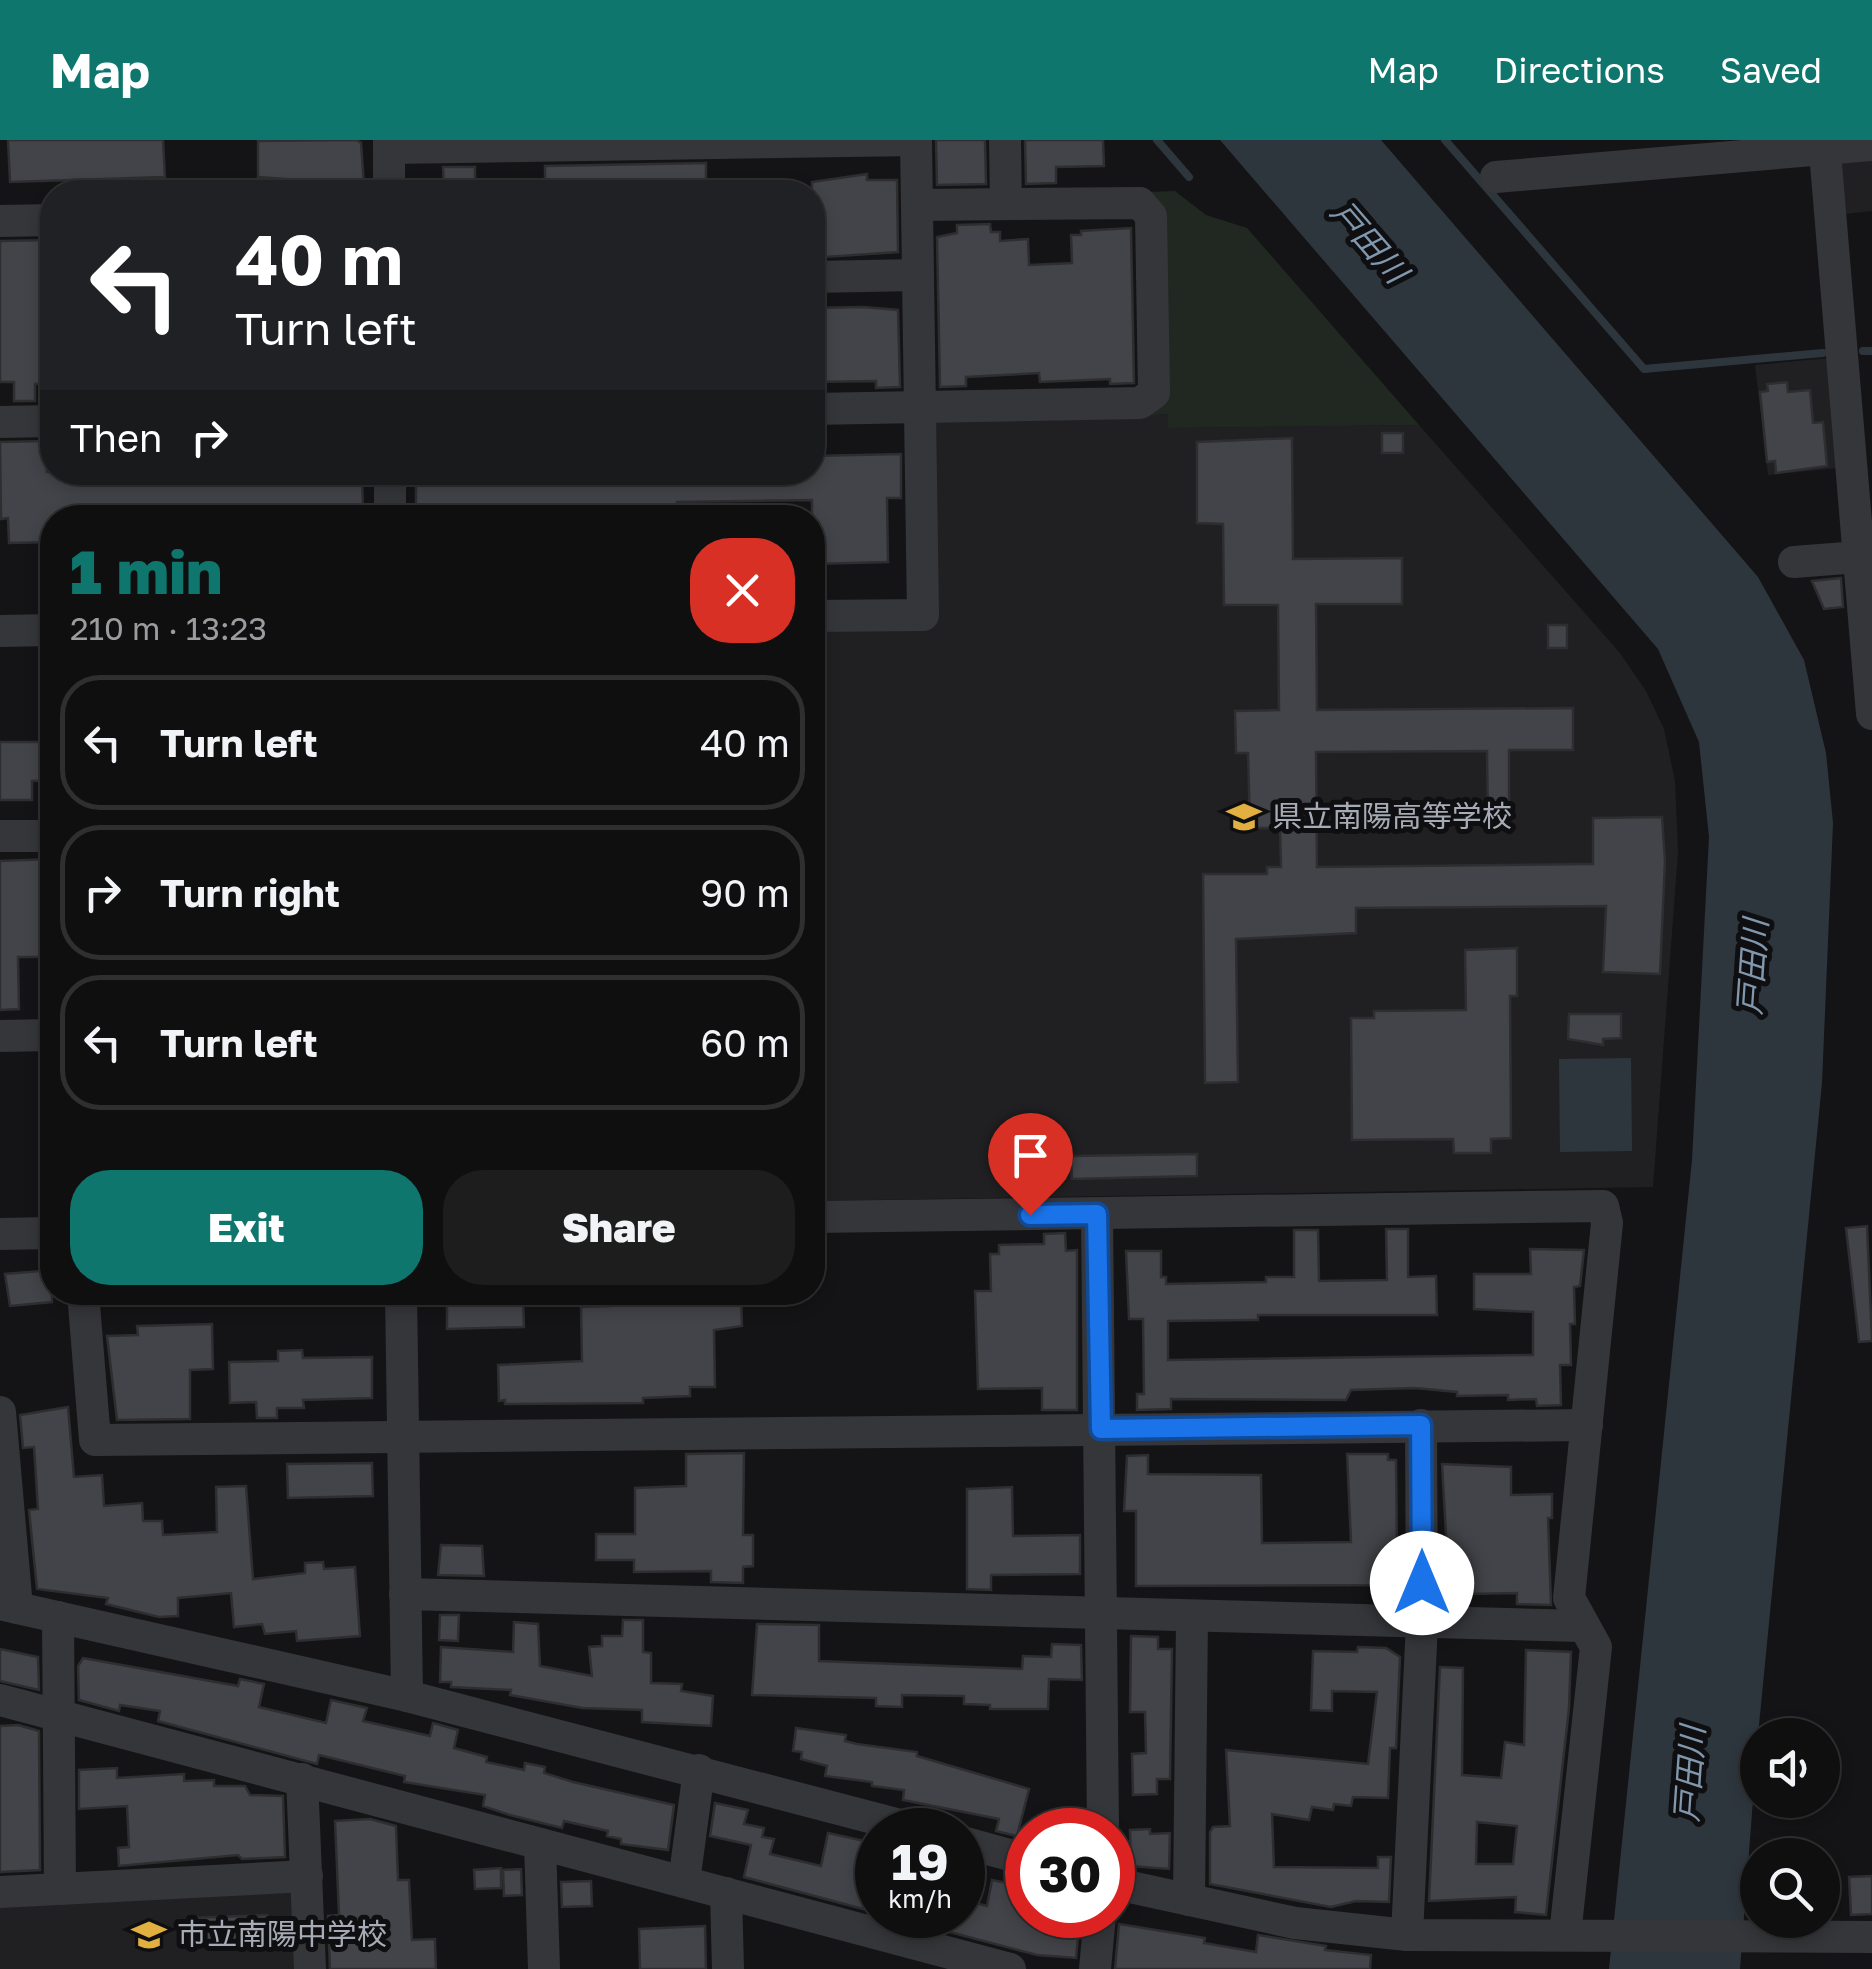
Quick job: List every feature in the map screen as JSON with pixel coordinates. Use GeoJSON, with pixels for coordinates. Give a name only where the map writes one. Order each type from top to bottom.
{"type":"FeatureCollection","features":[{"type":"Feature","properties":{"kind":"street"},"geometry":{"type":"LineString","coordinates":[[390,180],[389,144],[916,140],[923,615],[825,616]]}},
{"type":"Feature","properties":{"kind":"street"},"geometry":{"type":"LineString","coordinates":[[1005,140],[1006,204]]}},
{"type":"Feature","properties":{"kind":"street"},"geometry":{"type":"LineString","coordinates":[[1496,178],[1825,145],[1872,145]]}},
{"type":"Feature","properties":{"kind":"street"},"geometry":{"type":"LineString","coordinates":[[1825,145],[1865,557],[1872,714]]}},
{"type":"Feature","properties":{"kind":"street"},"geometry":{"type":"LineString","coordinates":[[825,410],[1140,404],[1154,393],[1151,216],[1140,203],[917,205]]}},
{"type":"Feature","properties":{"kind":"street"},"geometry":{"type":"LineString","coordinates":[[0,221],[40,220]]}},
{"type":"Feature","properties":{"kind":"street"},"geometry":{"type":"LineString","coordinates":[[825,277],[918,275]]}},
{"type":"Feature","properties":{"kind":"street"},"geometry":{"type":"LineString","coordinates":[[0,422],[40,421]]}},
{"type":"Feature","properties":{"kind":"street"},"geometry":{"type":"LineString","coordinates":[[1794,562],[1865,557]]}},
{"type":"Feature","properties":{"kind":"street"},"geometry":{"type":"LineString","coordinates":[[0,631],[40,630]]}},
{"type":"Feature","properties":{"kind":"street"},"geometry":{"type":"LineString","coordinates":[[0,836],[40,836]]}},
{"type":"Feature","properties":{"kind":"street"},"geometry":{"type":"LineString","coordinates":[[0,1036],[40,1035]]}},
{"type":"Feature","properties":{"kind":"street"},"geometry":{"type":"LineString","coordinates":[[825,1217],[1603,1206],[1607,1223],[1569,1598],[1596,1647],[1566,1935]]}},
{"type":"Feature","properties":{"kind":"street"},"geometry":{"type":"LineString","coordinates":[[1097,1214],[1104,1808]]}},
{"type":"Feature","properties":{"kind":"street"},"geometry":{"type":"LineString","coordinates":[[0,1234],[40,1233]]}},
{"type":"Feature","properties":{"kind":"street"},"geometry":{"type":"LineString","coordinates":[[84,1305],[95,1440],[1587,1424]]}},
{"type":"Feature","properties":{"kind":"street"},"geometry":{"type":"LineString","coordinates":[[400,1305],[407,1696]]}},
{"type":"Feature","properties":{"kind":"street"},"geometry":{"type":"LineString","coordinates":[[0,1412],[8,1606],[407,1696],[855,1813]]}},
{"type":"Feature","properties":{"kind":"street"},"geometry":{"type":"LineString","coordinates":[[1408,1936],[1418,1639],[1422,1623],[1421,1425]]}},
{"type":"Feature","properties":{"kind":"street"},"geometry":{"type":"LineString","coordinates":[[405,1594],[1582,1626]]}},
{"type":"Feature","properties":{"kind":"street"},"geometry":{"type":"LineString","coordinates":[[58,1617],[60,1888]]}},
{"type":"Feature","properties":{"kind":"street"},"geometry":{"type":"LineString","coordinates":[[1189,1900],[1192,1617]]}},
{"type":"Feature","properties":{"kind":"street"},"geometry":{"type":"LineString","coordinates":[[0,1700],[1010,1969]]}},
{"type":"Feature","properties":{"kind":"street"},"geometry":{"type":"LineString","coordinates":[[684,1882],[699,1770]]}},
{"type":"Feature","properties":{"kind":"street"},"geometry":{"type":"LineString","coordinates":[[302,1778],[310,1969]]}},
{"type":"Feature","properties":{"kind":"street"},"geometry":{"type":"LineString","coordinates":[[540,1844],[544,1969]]}},
{"type":"Feature","properties":{"kind":"street"},"geometry":{"type":"LineString","coordinates":[[0,1892],[306,1876]]}},
{"type":"Feature","properties":{"kind":"street"},"geometry":{"type":"LineString","coordinates":[[1135,1888],[1295,1922],[1408,1936],[1759,1940],[1872,1937]]}},
{"type":"Feature","properties":{"kind":"street"},"geometry":{"type":"LineString","coordinates":[[726,1893],[728,1969]]}},
{"type":"Feature","properties":{"kind":"street"},"geometry":{"type":"LineString","coordinates":[[1095,1969],[1098,1938]]}},
{"type":"Feature","properties":{"kind":"shaded area"},"geometry":{"type":"Polygon","coordinates":[[[1872,158],[1872,211],[1845,214],[1840,160],[1872,158]]]}},
{"type":"Feature","properties":{"kind":"shaded area"},"geometry":{"type":"Polygon","coordinates":[[[1175,191],[1206,215],[1247,228],[1419,425],[1168,428],[1168,414],[1150,415],[1149,192],[1175,191]]]}},
{"type":"Feature","properties":{"kind":"shaded area"},"geometry":{"type":"Polygon","coordinates":[[[1829,358],[1838,468],[1768,475],[1755,365],[1829,358]]]}},
{"type":"Feature","properties":{"kind":"shaded area","name":"県立南陽高等学校"},"geometry":{"type":"Polygon","coordinates":[[[1168,414],[1169,428],[1419,425],[1620,653],[1646,691],[1664,729],[1675,781],[1678,852],[1653,1187],[825,1201],[825,629],[935,625],[931,423],[939,418],[1168,414]]]}},
{"type":"Feature","properties":{"kind":"shaded area","name":"市立南陽中学校"},"geometry":{"type":"Polygon","coordinates":[[[288,1887],[297,1896],[300,1969],[0,1969],[0,1901],[288,1887]]]}},
{"type":"Feature","properties":{"kind":"water","name":"戸田川"},"geometry":{"type":"Polygon","coordinates":[[[1220,140],[1381,140],[1758,577],[1804,660],[1826,753],[1833,823],[1822,1083],[1760,1718],[1740,1718],[1740,1818],[1752,1818],[1750,1838],[1740,1838],[1740,1969],[1609,1969],[1692,1160],[1709,837],[1699,742],[1658,649],[1220,140]]]}},
{"type":"Feature","properties":{"kind":"water"},"geometry":{"type":"Polygon","coordinates":[[[1631,1058],[1632,1151],[1560,1152],[1559,1059],[1631,1058]]]}},
{"type":"Feature","properties":{"kind":"building"},"geometry":{"type":"Polygon","coordinates":[[[8,140],[163,140],[165,177],[10,182],[8,140]]]}},
{"type":"Feature","properties":{"kind":"building"},"geometry":{"type":"Polygon","coordinates":[[[357,140],[361,143],[364,180],[258,177],[258,141],[357,140]]]}},
{"type":"Feature","properties":{"kind":"building"},"geometry":{"type":"Polygon","coordinates":[[[936,140],[985,140],[986,184],[937,185],[936,140]]]}},
{"type":"Feature","properties":{"kind":"building"},"geometry":{"type":"Polygon","coordinates":[[[1025,140],[1103,140],[1104,166],[1056,167],[1056,183],[1026,184],[1025,140]]]}},
{"type":"Feature","properties":{"kind":"building"},"geometry":{"type":"Polygon","coordinates":[[[706,163],[706,180],[545,180],[545,166],[706,163]]]}},
{"type":"Feature","properties":{"kind":"building"},"geometry":{"type":"Polygon","coordinates":[[[443,167],[475,167],[475,180],[444,180],[443,167]]]}},
{"type":"Feature","properties":{"kind":"building"},"geometry":{"type":"Polygon","coordinates":[[[867,174],[867,180],[897,180],[898,252],[825,257],[825,180],[867,174]]]}},
{"type":"Feature","properties":{"kind":"building"},"geometry":{"type":"Polygon","coordinates":[[[990,224],[991,232],[1000,232],[1000,241],[1028,239],[1029,265],[1072,263],[1071,235],[1081,235],[1081,231],[1131,228],[1134,383],[1110,384],[1110,379],[1040,382],[1039,373],[966,377],[966,386],[940,387],[937,237],[957,233],[957,225],[990,224]]]}},
{"type":"Feature","properties":{"kind":"building"},"geometry":{"type":"Polygon","coordinates":[[[40,240],[40,384],[35,384],[35,401],[14,401],[14,382],[0,382],[0,241],[40,240]]]}},
{"type":"Feature","properties":{"kind":"building"},"geometry":{"type":"Polygon","coordinates":[[[825,308],[898,310],[900,387],[876,388],[876,381],[825,382],[825,308]]]}},
{"type":"Feature","properties":{"kind":"building"},"geometry":{"type":"Polygon","coordinates":[[[1787,382],[1788,392],[1810,390],[1813,423],[1823,422],[1827,466],[1776,473],[1775,461],[1767,462],[1760,392],[1768,391],[1767,384],[1787,382]]]}},
{"type":"Feature","properties":{"kind":"building"},"geometry":{"type":"Polygon","coordinates":[[[1382,433],[1403,433],[1403,453],[1382,453],[1382,433]]]}},
{"type":"Feature","properties":{"kind":"building"},"geometry":{"type":"Polygon","coordinates":[[[1292,438],[1293,559],[1402,558],[1402,604],[1316,604],[1317,710],[1573,708],[1573,750],[1509,750],[1509,824],[1488,824],[1487,751],[1316,752],[1317,867],[1593,864],[1593,818],[1662,817],[1665,861],[1660,974],[1603,972],[1606,906],[1356,908],[1356,933],[1236,939],[1238,1082],[1205,1083],[1203,874],[1267,874],[1267,867],[1281,867],[1280,828],[1250,828],[1248,753],[1236,753],[1235,711],[1279,710],[1278,605],[1224,605],[1223,524],[1197,523],[1197,442],[1292,438]]]}},
{"type":"Feature","properties":{"kind":"building"},"geometry":{"type":"Polygon","coordinates":[[[40,441],[40,485],[362,485],[363,505],[40,505],[40,542],[9,543],[8,518],[1,519],[0,442],[40,441]]]}},
{"type":"Feature","properties":{"kind":"building"},"geometry":{"type":"Polygon","coordinates":[[[901,454],[901,498],[887,498],[888,562],[825,564],[825,505],[812,505],[812,500],[677,505],[416,505],[416,485],[825,485],[825,456],[901,454]]]}},
{"type":"Feature","properties":{"kind":"building"},"geometry":{"type":"Polygon","coordinates":[[[1841,578],[1843,607],[1824,609],[1812,581],[1841,578]]]}},
{"type":"Feature","properties":{"kind":"building"},"geometry":{"type":"Polygon","coordinates":[[[1548,625],[1567,625],[1567,648],[1548,648],[1548,625]]]}},
{"type":"Feature","properties":{"kind":"building"},"geometry":{"type":"Polygon","coordinates":[[[0,742],[40,742],[40,781],[32,781],[32,800],[0,800],[0,742]]]}},
{"type":"Feature","properties":{"kind":"building"},"geometry":{"type":"Polygon","coordinates":[[[40,859],[40,957],[18,957],[19,1009],[0,1010],[0,861],[40,859]]]}},
{"type":"Feature","properties":{"kind":"building"},"geometry":{"type":"Polygon","coordinates":[[[1517,948],[1517,996],[1510,996],[1511,1138],[1491,1139],[1491,1153],[1454,1153],[1453,1139],[1352,1140],[1351,1018],[1374,1018],[1374,1011],[1466,1010],[1465,950],[1517,948]]]}},
{"type":"Feature","properties":{"kind":"building"},"geometry":{"type":"Polygon","coordinates":[[[1569,1014],[1621,1014],[1621,1038],[1603,1039],[1603,1045],[1568,1039],[1569,1014]]]}},
{"type":"Feature","properties":{"kind":"building"},"geometry":{"type":"Polygon","coordinates":[[[1197,1154],[1197,1176],[1072,1179],[1071,1156],[1197,1154]]]}},
{"type":"Feature","properties":{"kind":"building"},"geometry":{"type":"Polygon","coordinates":[[[1867,1226],[1872,1341],[1859,1342],[1846,1228],[1867,1226]]]}},
{"type":"Feature","properties":{"kind":"building"},"geometry":{"type":"Polygon","coordinates":[[[1386,1229],[1408,1229],[1408,1277],[1436,1276],[1437,1315],[1258,1315],[1258,1320],[1168,1321],[1168,1360],[1533,1355],[1533,1312],[1474,1309],[1474,1274],[1531,1274],[1530,1249],[1584,1250],[1580,1286],[1574,1287],[1571,1365],[1560,1365],[1561,1405],[1537,1406],[1536,1399],[1508,1400],[1508,1395],[1457,1396],[1457,1392],[1415,1388],[1351,1390],[1346,1400],[1171,1399],[1171,1409],[1137,1410],[1137,1394],[1144,1394],[1143,1319],[1129,1319],[1126,1251],[1161,1251],[1161,1277],[1166,1277],[1166,1284],[1266,1282],[1266,1277],[1294,1277],[1294,1230],[1318,1230],[1319,1281],[1387,1280],[1386,1229]]]}},
{"type":"Feature","properties":{"kind":"building"},"geometry":{"type":"Polygon","coordinates":[[[1065,1233],[1066,1251],[1077,1250],[1077,1410],[1042,1410],[1042,1388],[978,1389],[975,1291],[991,1291],[990,1254],[999,1254],[999,1245],[1044,1244],[1044,1234],[1065,1233]]]}},
{"type":"Feature","properties":{"kind":"building"},"geometry":{"type":"Polygon","coordinates":[[[40,1271],[40,1303],[10,1306],[5,1274],[40,1271]]]}},
{"type":"Feature","properties":{"kind":"building"},"geometry":{"type":"Polygon","coordinates":[[[447,1305],[523,1305],[524,1327],[447,1329],[447,1305]]]}},
{"type":"Feature","properties":{"kind":"building"},"geometry":{"type":"Polygon","coordinates":[[[741,1305],[742,1326],[714,1330],[715,1387],[690,1387],[690,1396],[643,1398],[643,1403],[499,1401],[498,1365],[582,1361],[581,1307],[741,1305]]]}},
{"type":"Feature","properties":{"kind":"building"},"geometry":{"type":"Polygon","coordinates":[[[212,1324],[213,1369],[190,1370],[190,1419],[117,1420],[107,1336],[138,1335],[137,1326],[212,1324]]]}},
{"type":"Feature","properties":{"kind":"building"},"geometry":{"type":"Polygon","coordinates":[[[302,1350],[303,1358],[372,1357],[372,1398],[303,1400],[304,1408],[277,1408],[277,1418],[257,1418],[256,1402],[230,1403],[229,1362],[278,1361],[278,1351],[302,1350]]]}},
{"type":"Feature","properties":{"kind":"building"},"geometry":{"type":"Polygon","coordinates":[[[68,1407],[74,1477],[102,1475],[104,1506],[142,1503],[143,1521],[162,1521],[163,1535],[217,1532],[216,1487],[246,1486],[253,1579],[305,1573],[305,1563],[323,1562],[324,1569],[355,1567],[360,1636],[297,1641],[296,1631],[265,1634],[262,1624],[234,1627],[231,1593],[178,1598],[178,1616],[159,1617],[106,1604],[108,1598],[37,1589],[29,1510],[38,1509],[34,1447],[23,1448],[20,1415],[68,1407]]]}},
{"type":"Feature","properties":{"kind":"building"},"geometry":{"type":"Polygon","coordinates":[[[744,1453],[743,1535],[753,1535],[753,1566],[743,1567],[743,1583],[711,1582],[711,1571],[634,1572],[634,1560],[596,1560],[596,1534],[635,1534],[635,1488],[686,1486],[686,1454],[744,1453]]]}},
{"type":"Feature","properties":{"kind":"building"},"geometry":{"type":"Polygon","coordinates":[[[1347,1454],[1388,1454],[1388,1460],[1396,1460],[1397,1551],[1392,1552],[1393,1585],[1136,1586],[1136,1511],[1124,1511],[1127,1456],[1148,1455],[1148,1474],[1261,1475],[1262,1543],[1351,1542],[1347,1454]]]}},
{"type":"Feature","properties":{"kind":"building"},"geometry":{"type":"Polygon","coordinates":[[[372,1463],[373,1496],[288,1498],[287,1464],[372,1463]]]}},
{"type":"Feature","properties":{"kind":"building"},"geometry":{"type":"Polygon","coordinates":[[[1442,1464],[1511,1467],[1511,1495],[1552,1494],[1552,1518],[1548,1518],[1551,1605],[1517,1604],[1517,1593],[1466,1594],[1466,1568],[1448,1569],[1442,1464]]]}},
{"type":"Feature","properties":{"kind":"building"},"geometry":{"type":"Polygon","coordinates":[[[1012,1487],[1013,1536],[1080,1535],[1080,1574],[991,1575],[991,1590],[967,1589],[967,1489],[1012,1487]]]}},
{"type":"Feature","properties":{"kind":"building"},"geometry":{"type":"Polygon","coordinates":[[[441,1545],[482,1546],[484,1576],[438,1575],[441,1545]]]}},
{"type":"Feature","properties":{"kind":"building"},"geometry":{"type":"Polygon","coordinates":[[[440,1615],[459,1615],[458,1641],[439,1640],[440,1615]]]}},
{"type":"Feature","properties":{"kind":"building"},"geometry":{"type":"Polygon","coordinates":[[[623,1620],[643,1620],[643,1652],[651,1653],[651,1683],[682,1684],[681,1691],[713,1696],[711,1726],[642,1722],[642,1710],[582,1708],[510,1695],[511,1690],[451,1687],[451,1682],[440,1682],[441,1647],[513,1652],[514,1622],[538,1624],[540,1666],[592,1676],[589,1647],[602,1646],[602,1636],[622,1636],[623,1620]]]}},
{"type":"Feature","properties":{"kind":"building"},"geometry":{"type":"Polygon","coordinates":[[[757,1624],[819,1625],[819,1661],[1022,1669],[1023,1656],[1051,1657],[1052,1644],[1081,1645],[1082,1680],[1049,1679],[1048,1709],[990,1709],[990,1705],[964,1704],[964,1696],[902,1695],[902,1707],[876,1706],[876,1698],[752,1695],[757,1624]]]}},
{"type":"Feature","properties":{"kind":"building"},"geometry":{"type":"Polygon","coordinates":[[[1131,1636],[1158,1637],[1158,1649],[1172,1649],[1170,1779],[1157,1779],[1157,1794],[1133,1795],[1132,1754],[1146,1753],[1145,1712],[1130,1712],[1131,1636]]]}},
{"type":"Feature","properties":{"kind":"building"},"geometry":{"type":"Polygon","coordinates":[[[1358,1647],[1386,1648],[1400,1657],[1396,1748],[1390,1748],[1388,1798],[1353,1797],[1351,1806],[1334,1804],[1333,1810],[1312,1807],[1309,1820],[1272,1814],[1274,1867],[1378,1868],[1378,1857],[1391,1857],[1389,1902],[1356,1901],[1331,1907],[1210,1884],[1210,1832],[1213,1827],[1230,1826],[1226,1750],[1368,1764],[1377,1692],[1332,1691],[1332,1711],[1311,1710],[1313,1651],[1357,1652],[1358,1647]]]}},
{"type":"Feature","properties":{"kind":"building"},"geometry":{"type":"Polygon","coordinates":[[[0,1649],[38,1657],[39,1690],[0,1681],[0,1649]]]}},
{"type":"Feature","properties":{"kind":"building"},"geometry":{"type":"Polygon","coordinates":[[[1526,1650],[1571,1652],[1569,1708],[1546,1915],[1515,1912],[1516,1897],[1429,1901],[1440,1667],[1463,1668],[1462,1775],[1501,1778],[1505,1742],[1524,1745],[1526,1650]],[[1477,1822],[1476,1864],[1513,1864],[1517,1826],[1477,1822]]]}},
{"type":"Feature","properties":{"kind":"building"},"geometry":{"type":"Polygon","coordinates":[[[83,1658],[238,1686],[240,1679],[264,1684],[259,1707],[326,1723],[331,1700],[367,1708],[363,1721],[430,1736],[433,1723],[458,1730],[454,1748],[487,1757],[486,1762],[524,1770],[525,1763],[545,1767],[544,1773],[573,1782],[674,1805],[668,1850],[621,1844],[621,1839],[607,1836],[608,1831],[564,1821],[562,1828],[510,1815],[483,1806],[485,1795],[404,1782],[405,1776],[319,1755],[317,1764],[158,1721],[160,1711],[120,1705],[119,1711],[79,1700],[78,1666],[83,1658]]]}},
{"type":"Feature","properties":{"kind":"building"},"geometry":{"type":"Polygon","coordinates":[[[18,1725],[39,1731],[40,1870],[0,1872],[0,1726],[18,1725]]]}},
{"type":"Feature","properties":{"kind":"building"},"geometry":{"type":"Polygon","coordinates":[[[796,1728],[846,1735],[845,1741],[917,1752],[917,1756],[1029,1789],[1024,1808],[1005,1808],[1005,1833],[996,1831],[999,1819],[985,1816],[985,1808],[943,1808],[903,1800],[904,1790],[825,1776],[827,1766],[801,1759],[802,1752],[793,1751],[796,1728]]]}},
{"type":"Feature","properties":{"kind":"building"},"geometry":{"type":"Polygon","coordinates":[[[117,1768],[117,1778],[184,1774],[184,1781],[214,1780],[214,1786],[245,1786],[250,1795],[283,1796],[285,1857],[242,1859],[238,1855],[119,1866],[118,1848],[129,1847],[127,1806],[79,1809],[79,1770],[117,1768]]]}},
{"type":"Feature","properties":{"kind":"building"},"geometry":{"type":"Polygon","coordinates":[[[715,1803],[748,1810],[744,1824],[764,1828],[762,1837],[774,1839],[770,1854],[821,1866],[828,1833],[855,1839],[855,1907],[744,1877],[751,1845],[710,1836],[715,1803]]]}},
{"type":"Feature","properties":{"kind":"building"},"geometry":{"type":"Polygon","coordinates":[[[370,1819],[396,1826],[398,1880],[409,1880],[412,1940],[435,1939],[436,1969],[330,1969],[328,1916],[339,1915],[335,1821],[370,1819]]]}},
{"type":"Feature","properties":{"kind":"building"},"geometry":{"type":"Polygon","coordinates":[[[1135,1830],[1170,1833],[1169,1869],[1135,1866],[1135,1830]]]}},
{"type":"Feature","properties":{"kind":"building"},"geometry":{"type":"Polygon","coordinates":[[[501,1868],[501,1888],[475,1889],[474,1870],[501,1868]]]}},
{"type":"Feature","properties":{"kind":"building"},"geometry":{"type":"Polygon","coordinates":[[[521,1869],[522,1895],[504,1896],[503,1870],[521,1869]]]}},
{"type":"Feature","properties":{"kind":"building"},"geometry":{"type":"Polygon","coordinates":[[[1872,1876],[1872,1914],[1851,1915],[1849,1877],[1872,1876]]]}},
{"type":"Feature","properties":{"kind":"building"},"geometry":{"type":"Polygon","coordinates":[[[992,1880],[1005,1883],[1005,1938],[1078,1938],[1076,1958],[1037,1955],[972,1938],[985,1938],[992,1880]]]}},
{"type":"Feature","properties":{"kind":"building"},"geometry":{"type":"Polygon","coordinates":[[[591,1881],[592,1906],[562,1907],[561,1882],[591,1881]]]}},
{"type":"Feature","properties":{"kind":"building"},"geometry":{"type":"Polygon","coordinates":[[[267,1915],[268,1940],[192,1943],[191,1918],[267,1915]]]}},
{"type":"Feature","properties":{"kind":"building"},"geometry":{"type":"Polygon","coordinates":[[[705,1926],[706,1969],[640,1969],[639,1929],[705,1926]]]}},
{"type":"Feature","properties":{"kind":"building"},"geometry":{"type":"Polygon","coordinates":[[[1135,1927],[1205,1938],[1204,1943],[1256,1952],[1258,1935],[1326,1946],[1325,1950],[1371,1955],[1370,1969],[1115,1969],[1118,1938],[1135,1938],[1135,1927]]]}},
{"type":"Feature","properties":{"kind":"waterway"},"geometry":{"type":"LineString","coordinates":[[1157,140],[1189,177]]}},
{"type":"Feature","properties":{"kind":"waterway"},"geometry":{"type":"LineString","coordinates":[[1445,140],[1644,369],[1823,353]]}},
{"type":"Feature","properties":{"kind":"waterway"},"geometry":{"type":"LineString","coordinates":[[1863,351],[1872,351]]}},
{"type":"Feature","properties":{"kind":"place","name":"県立南陽高等学校"},"geometry":{"type":"Point","coordinates":[1244,817]}},
{"type":"Feature","properties":{"kind":"place","name":"市立南陽中学校"},"geometry":{"type":"Point","coordinates":[149,1935]}},
{"type":"Feature","properties":{"kind":"route"},"geometry":{"type":"LineString","coordinates":[[1030,1215],[1097,1214],[1101,1429],[1421,1425],[1422,1583]]}}]}
